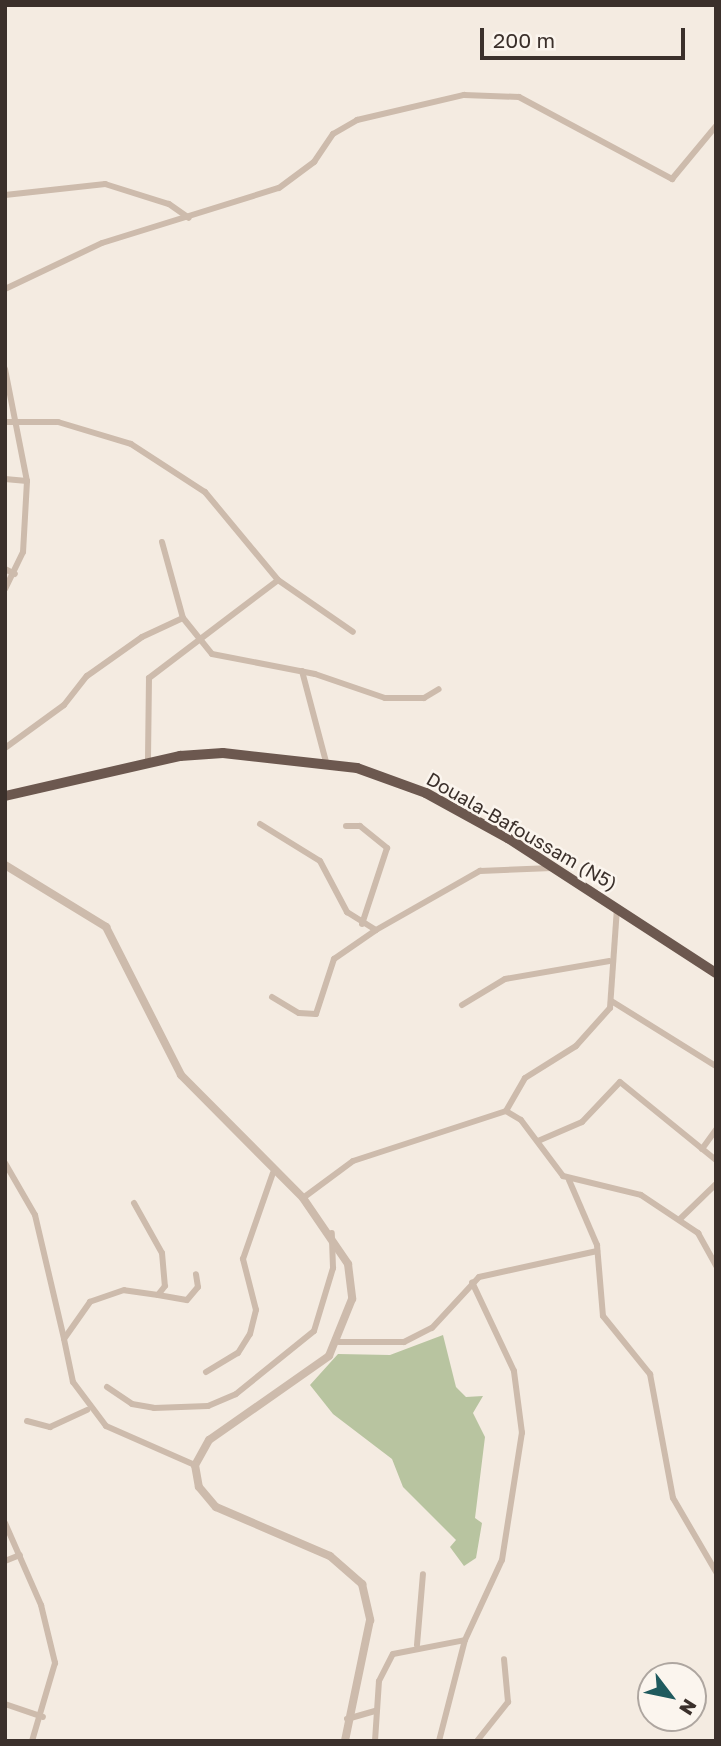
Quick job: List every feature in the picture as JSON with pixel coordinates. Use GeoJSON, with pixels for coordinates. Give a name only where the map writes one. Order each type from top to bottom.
{"type":"FeatureCollection","features":[{"type":"Feature","properties":{"kind":"highway","name":"Douala-Bafoussam (N5)"},"geometry":{"type":"LineString","coordinates":[[5,796],[148,759],[223,753],[327,762],[426,793],[617,906],[716,974]]}},
{"type":"Feature","properties":{"kind":"street"},"geometry":{"type":"LineString","coordinates":[[5,289],[102,243],[189,218],[290,183],[334,134],[357,120],[484,91],[519,97],[672,179],[716,126]]}},
{"type":"Feature","properties":{"kind":"street"},"geometry":{"type":"LineString","coordinates":[[5,195],[106,184],[169,204],[189,218]]}},
{"type":"Feature","properties":{"kind":"street"},"geometry":{"type":"LineString","coordinates":[[5,369],[19,421],[27,481],[23,552],[15,574],[5,589]]}},
{"type":"Feature","properties":{"kind":"street"},"geometry":{"type":"LineString","coordinates":[[5,422],[78,426],[131,444],[205,492],[278,580],[353,632]]}},
{"type":"Feature","properties":{"kind":"street"},"geometry":{"type":"LineString","coordinates":[[5,480],[27,481]]}},
{"type":"Feature","properties":{"kind":"street"},"geometry":{"type":"LineString","coordinates":[[162,542],[183,618],[196,638],[220,656],[302,671],[385,698],[424,698],[439,689]]}},
{"type":"Feature","properties":{"kind":"street"},"geometry":{"type":"LineString","coordinates":[[5,569],[15,574]]}},
{"type":"Feature","properties":{"kind":"street"},"geometry":{"type":"LineString","coordinates":[[148,759],[149,678],[196,638],[278,580]]}},
{"type":"Feature","properties":{"kind":"street"},"geometry":{"type":"LineString","coordinates":[[5,748],[64,705],[87,676],[142,637],[183,618]]}},
{"type":"Feature","properties":{"kind":"street"},"geometry":{"type":"LineString","coordinates":[[302,671],[327,762]]}},
{"type":"Feature","properties":{"kind":"street"},"geometry":{"type":"LineString","coordinates":[[260,824],[320,861],[331,873],[342,905],[362,924],[376,930]]}},
{"type":"Feature","properties":{"kind":"street"},"geometry":{"type":"LineString","coordinates":[[346,826],[360,826],[387,848],[362,924]]}},
{"type":"Feature","properties":{"kind":"street"},"geometry":{"type":"LineString","coordinates":[[5,865],[106,927],[181,1075],[273,1173],[303,1198],[332,1233],[352,1281],[339,1342],[307,1376],[209,1440],[195,1465],[199,1487],[216,1507],[330,1556],[362,1584],[370,1620],[347,1719],[345,1741]]}},
{"type":"Feature","properties":{"kind":"street"},"geometry":{"type":"LineString","coordinates":[[272,997],[299,1013],[316,1013],[334,959],[376,930],[481,871],[554,867]]}},
{"type":"Feature","properties":{"kind":"street"},"geometry":{"type":"LineString","coordinates":[[303,1198],[352,1161],[506,1111],[525,1078],[576,1046],[613,1002],[609,961],[617,906]]}},
{"type":"Feature","properties":{"kind":"street"},"geometry":{"type":"LineString","coordinates":[[462,1005],[505,979],[609,961]]}},
{"type":"Feature","properties":{"kind":"street"},"geometry":{"type":"LineString","coordinates":[[613,1002],[716,1066]]}},
{"type":"Feature","properties":{"kind":"street"},"geometry":{"type":"LineString","coordinates":[[538,1141],[582,1122],[620,1082],[716,1160]]}},
{"type":"Feature","properties":{"kind":"street"},"geometry":{"type":"LineString","coordinates":[[506,1111],[538,1141],[569,1180],[597,1251],[603,1316],[650,1374],[673,1498],[716,1572]]}},
{"type":"Feature","properties":{"kind":"street"},"geometry":{"type":"LineString","coordinates":[[702,1149],[716,1130]]}},
{"type":"Feature","properties":{"kind":"street"},"geometry":{"type":"LineString","coordinates":[[5,1163],[35,1215],[73,1382],[88,1410],[125,1437],[195,1465]]}},
{"type":"Feature","properties":{"kind":"street"},"geometry":{"type":"LineString","coordinates":[[206,1372],[238,1353],[250,1334],[256,1310],[243,1259],[273,1173]]}},
{"type":"Feature","properties":{"kind":"street"},"geometry":{"type":"LineString","coordinates":[[569,1180],[622,1186],[680,1219],[698,1233],[716,1266]]}},
{"type":"Feature","properties":{"kind":"street"},"geometry":{"type":"LineString","coordinates":[[680,1219],[716,1184]]}},
{"type":"Feature","properties":{"kind":"street"},"geometry":{"type":"LineString","coordinates":[[134,1203],[166,1265],[158,1296]]}},
{"type":"Feature","properties":{"kind":"street"},"geometry":{"type":"LineString","coordinates":[[107,1387],[132,1404],[154,1408],[208,1406],[236,1394],[314,1331],[330,1282],[332,1233]]}},
{"type":"Feature","properties":{"kind":"street"},"geometry":{"type":"LineString","coordinates":[[339,1342],[382,1347],[413,1339],[440,1321],[472,1282],[597,1251]]}},
{"type":"Feature","properties":{"kind":"street"},"geometry":{"type":"LineString","coordinates":[[64,1339],[100,1295],[124,1290],[187,1300],[198,1287],[196,1274]]}},
{"type":"Feature","properties":{"kind":"street"},"geometry":{"type":"LineString","coordinates":[[439,1741],[465,1640],[502,1560],[523,1417],[514,1371],[472,1282]]}},
{"type":"Feature","properties":{"kind":"street"},"geometry":{"type":"LineString","coordinates":[[27,1421],[50,1427],[88,1410]]}},
{"type":"Feature","properties":{"kind":"street"},"geometry":{"type":"LineString","coordinates":[[5,1523],[52,1640],[55,1663],[43,1717],[32,1741]]}},
{"type":"Feature","properties":{"kind":"street"},"geometry":{"type":"LineString","coordinates":[[5,1561],[20,1555]]}},
{"type":"Feature","properties":{"kind":"street"},"geometry":{"type":"LineString","coordinates":[[417,1645],[422,1574]]}},
{"type":"Feature","properties":{"kind":"street"},"geometry":{"type":"LineString","coordinates":[[375,1741],[375,1711],[386,1664],[417,1645],[465,1640]]}},
{"type":"Feature","properties":{"kind":"street"},"geometry":{"type":"LineString","coordinates":[[477,1741],[508,1702],[504,1659]]}},
{"type":"Feature","properties":{"kind":"street"},"geometry":{"type":"LineString","coordinates":[[5,1704],[43,1717]]}},
{"type":"Feature","properties":{"kind":"street"},"geometry":{"type":"LineString","coordinates":[[347,1719],[375,1711]]}},
{"type":"Feature","properties":{"kind":"green space"},"geometry":{"type":"Polygon","coordinates":[[[443,1335],[456,1387],[466,1397],[483,1396],[473,1413],[485,1437],[475,1518],[482,1523],[476,1558],[464,1566],[450,1547],[456,1540],[403,1487],[392,1459],[333,1414],[310,1385],[338,1354],[390,1355],[443,1335]]]}}]}
